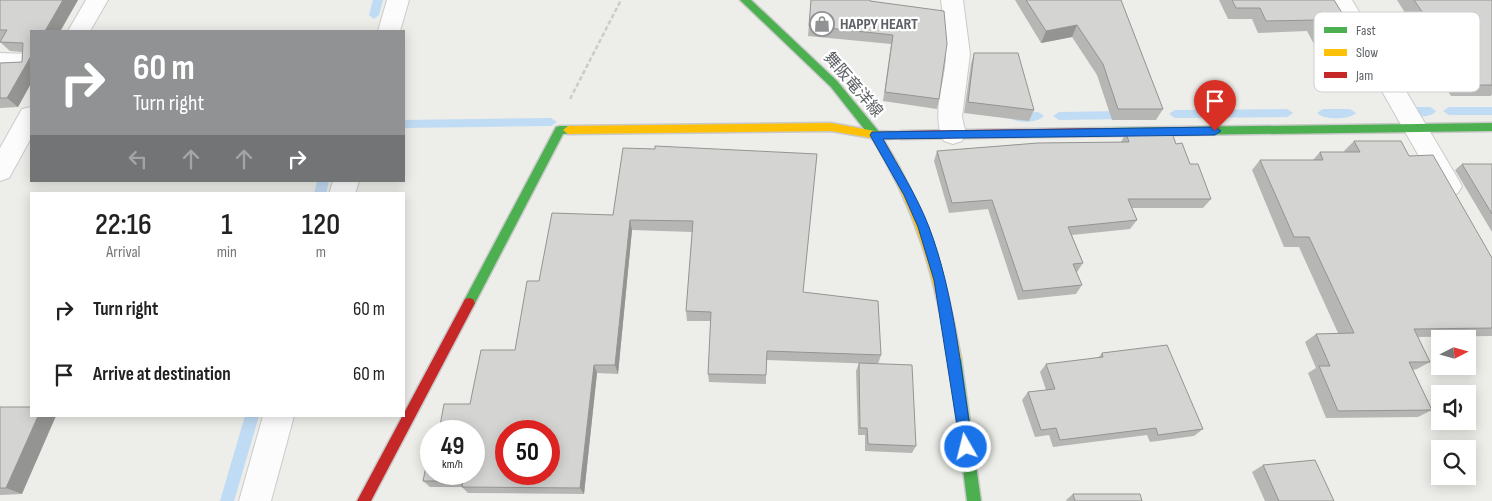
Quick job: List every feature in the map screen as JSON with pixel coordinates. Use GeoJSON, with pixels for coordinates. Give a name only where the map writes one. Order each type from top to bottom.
{"type":"FeatureCollection","features":[{"type":"Feature","properties":{"kind":"street"},"geometry":{"type":"LineString","coordinates":[[80,30],[97,0]]}},
{"type":"Feature","properties":{"kind":"street"},"geometry":{"type":"LineString","coordinates":[[389,30],[398,0]]}},
{"type":"Feature","properties":{"kind":"street","name":"舞阪竜洋線"},"geometry":{"type":"LineString","coordinates":[[745,0],[846,97],[875,135],[909,194],[923,227],[940,280],[974,501]]}},
{"type":"Feature","properties":{"kind":"street"},"geometry":{"type":"LineString","coordinates":[[952,0],[958,54],[950,117],[953,134]]}},
{"type":"Feature","properties":{"kind":"street"},"geometry":{"type":"LineString","coordinates":[[1341,0],[1348,12]]}},
{"type":"Feature","properties":{"kind":"street"},"geometry":{"type":"LineString","coordinates":[[0,62],[30,62]]}},
{"type":"Feature","properties":{"kind":"street"},"geometry":{"type":"LineString","coordinates":[[1394,92],[1458,203]]}},
{"type":"Feature","properties":{"kind":"street"},"geometry":{"type":"LineString","coordinates":[[0,172],[30,118]]}},
{"type":"Feature","properties":{"kind":"street"},"geometry":{"type":"LineString","coordinates":[[364,501],[560,130],[831,127],[875,135],[1492,127]]}},
{"type":"Feature","properties":{"kind":"street"},"geometry":{"type":"LineString","coordinates":[[255,501],[279,417]]}},
{"type":"Feature","properties":{"kind":"path"},"geometry":{"type":"LineString","coordinates":[[560,130],[560,119],[621,0]]}},
{"type":"Feature","properties":{"kind":"building"},"geometry":{"type":"Polygon","coordinates":[[[0,0],[63,0],[46,30],[30,30],[30,58],[7,98],[0,98],[0,63],[22,62],[23,43],[0,42],[7,30],[0,30],[0,0]]]}},
{"type":"Feature","properties":{"kind":"building"},"geometry":{"type":"Polygon","coordinates":[[[811,0],[870,0],[944,11],[947,44],[939,99],[885,92],[893,35],[809,26],[811,0]]]}},
{"type":"Feature","properties":{"kind":"building"},"geometry":{"type":"Polygon","coordinates":[[[1026,0],[1121,0],[1163,109],[1118,109],[1103,64],[1077,25],[1046,31],[1026,0]]]}},
{"type":"Feature","properties":{"kind":"building"},"geometry":{"type":"Polygon","coordinates":[[[1232,0],[1334,0],[1342,12],[1314,12],[1314,20],[1266,21],[1260,8],[1236,8],[1232,0]]]}},
{"type":"Feature","properties":{"kind":"building"},"geometry":{"type":"Polygon","coordinates":[[[1414,0],[1492,0],[1492,85],[1480,85],[1480,12],[1422,12],[1414,0]]]}},
{"type":"Feature","properties":{"kind":"building"},"geometry":{"type":"Polygon","coordinates":[[[974,53],[1018,53],[1034,110],[968,102],[974,53]]]}},
{"type":"Feature","properties":{"kind":"building"},"geometry":{"type":"Polygon","coordinates":[[[1126,133],[1172,133],[1176,144],[1182,143],[1190,164],[1198,164],[1211,199],[1128,199],[1137,220],[1068,227],[1083,263],[1073,264],[1082,285],[1023,291],[992,200],[952,203],[937,151],[1038,143],[1129,142],[1126,133]]]}},
{"type":"Feature","properties":{"kind":"building"},"geometry":{"type":"Polygon","coordinates":[[[1354,141],[1401,141],[1409,156],[1433,155],[1492,258],[1492,328],[1414,329],[1430,362],[1409,362],[1431,410],[1338,411],[1319,366],[1330,366],[1316,334],[1354,333],[1309,237],[1294,237],[1260,160],[1323,160],[1320,152],[1360,152],[1354,141]]]}},
{"type":"Feature","properties":{"kind":"building"},"geometry":{"type":"Polygon","coordinates":[[[655,146],[817,154],[803,292],[878,301],[881,355],[767,351],[766,375],[708,374],[711,312],[686,311],[693,221],[630,220],[615,365],[594,365],[580,488],[462,487],[462,485],[485,485],[485,420],[441,420],[444,404],[470,404],[481,350],[515,350],[527,281],[539,281],[552,213],[613,215],[623,148],[655,149],[655,146]]]}},
{"type":"Feature","properties":{"kind":"building"},"geometry":{"type":"Polygon","coordinates":[[[1462,164],[1492,164],[1492,214],[1462,164]]]}},
{"type":"Feature","properties":{"kind":"building"},"geometry":{"type":"Polygon","coordinates":[[[1167,345],[1203,429],[1158,435],[1156,428],[1060,440],[1056,428],[1041,430],[1028,392],[1055,389],[1046,364],[1103,357],[1102,353],[1167,345]]]}},
{"type":"Feature","properties":{"kind":"building"},"geometry":{"type":"Polygon","coordinates":[[[859,363],[912,365],[916,446],[868,444],[867,428],[860,428],[859,363]]]}},
{"type":"Feature","properties":{"kind":"building"},"geometry":{"type":"Polygon","coordinates":[[[0,407],[30,407],[30,417],[38,417],[6,488],[0,488],[0,407]]]}},
{"type":"Feature","properties":{"kind":"building"},"geometry":{"type":"Polygon","coordinates":[[[1315,460],[1334,501],[1279,501],[1263,465],[1315,460]]]}},
{"type":"Feature","properties":{"kind":"building"},"geometry":{"type":"Polygon","coordinates":[[[1073,494],[1140,494],[1142,501],[1075,501],[1073,494]]]}},
{"type":"Feature","properties":{"kind":"waterway"},"geometry":{"type":"LineString","coordinates":[[374,15],[378,0]]}},
{"type":"Feature","properties":{"kind":"waterway"},"geometry":{"type":"LineString","coordinates":[[1416,111],[1430,111]]}},
{"type":"Feature","properties":{"kind":"waterway"},"geometry":{"type":"LineString","coordinates":[[1449,111],[1492,111]]}},
{"type":"Feature","properties":{"kind":"waterway"},"geometry":{"type":"LineString","coordinates":[[1175,114],[1287,113]]}},
{"type":"Feature","properties":{"kind":"waterway"},"geometry":{"type":"LineString","coordinates":[[1323,113],[1350,113]]}},
{"type":"Feature","properties":{"kind":"waterway"},"geometry":{"type":"LineString","coordinates":[[1059,116],[1127,115]]}},
{"type":"Feature","properties":{"kind":"waterway"},"geometry":{"type":"LineString","coordinates":[[1015,117],[1038,116]]}},
{"type":"Feature","properties":{"kind":"waterway"},"geometry":{"type":"LineString","coordinates":[[405,124],[551,122]]}},
{"type":"Feature","properties":{"kind":"waterway"},"geometry":{"type":"LineString","coordinates":[[320,192],[323,182]]}},
{"type":"Feature","properties":{"kind":"waterway"},"geometry":{"type":"LineString","coordinates":[[227,501],[252,417]]}},
{"type":"Feature","properties":{"kind":"traffic: fast"},"geometry":{"type":"LineString","coordinates":[[745,0],[834,84],[876,136]]}},
{"type":"Feature","properties":{"kind":"traffic: fast"},"geometry":{"type":"LineString","coordinates":[[1106,132],[1492,127]]}},
{"type":"Feature","properties":{"kind":"traffic: fast"},"geometry":{"type":"LineString","coordinates":[[469,303],[560,130],[568,130]]}},
{"type":"Feature","properties":{"kind":"traffic: fast"},"geometry":{"type":"LineString","coordinates":[[955,358],[974,501]]}},
{"type":"Feature","properties":{"kind":"traffic: slow"},"geometry":{"type":"LineString","coordinates":[[568,130],[831,127],[875,135],[901,135]]}},
{"type":"Feature","properties":{"kind":"traffic: slow"},"geometry":{"type":"LineString","coordinates":[[876,136],[906,188],[928,243],[944,300],[955,358]]}},
{"type":"Feature","properties":{"kind":"traffic: jam"},"geometry":{"type":"LineString","coordinates":[[901,135],[1106,132]]}},
{"type":"Feature","properties":{"kind":"traffic: jam"},"geometry":{"type":"LineString","coordinates":[[364,501],[469,303]]}},
{"type":"Feature","properties":{"kind":"place","name":"HAPPY HEART"},"geometry":{"type":"Point","coordinates":[822,24]}},
{"type":"Feature","properties":{"kind":"route"},"geometry":{"type":"LineString","coordinates":[[966,447],[940,280],[923,227],[909,194],[875,135],[1215,131]]}}]}
